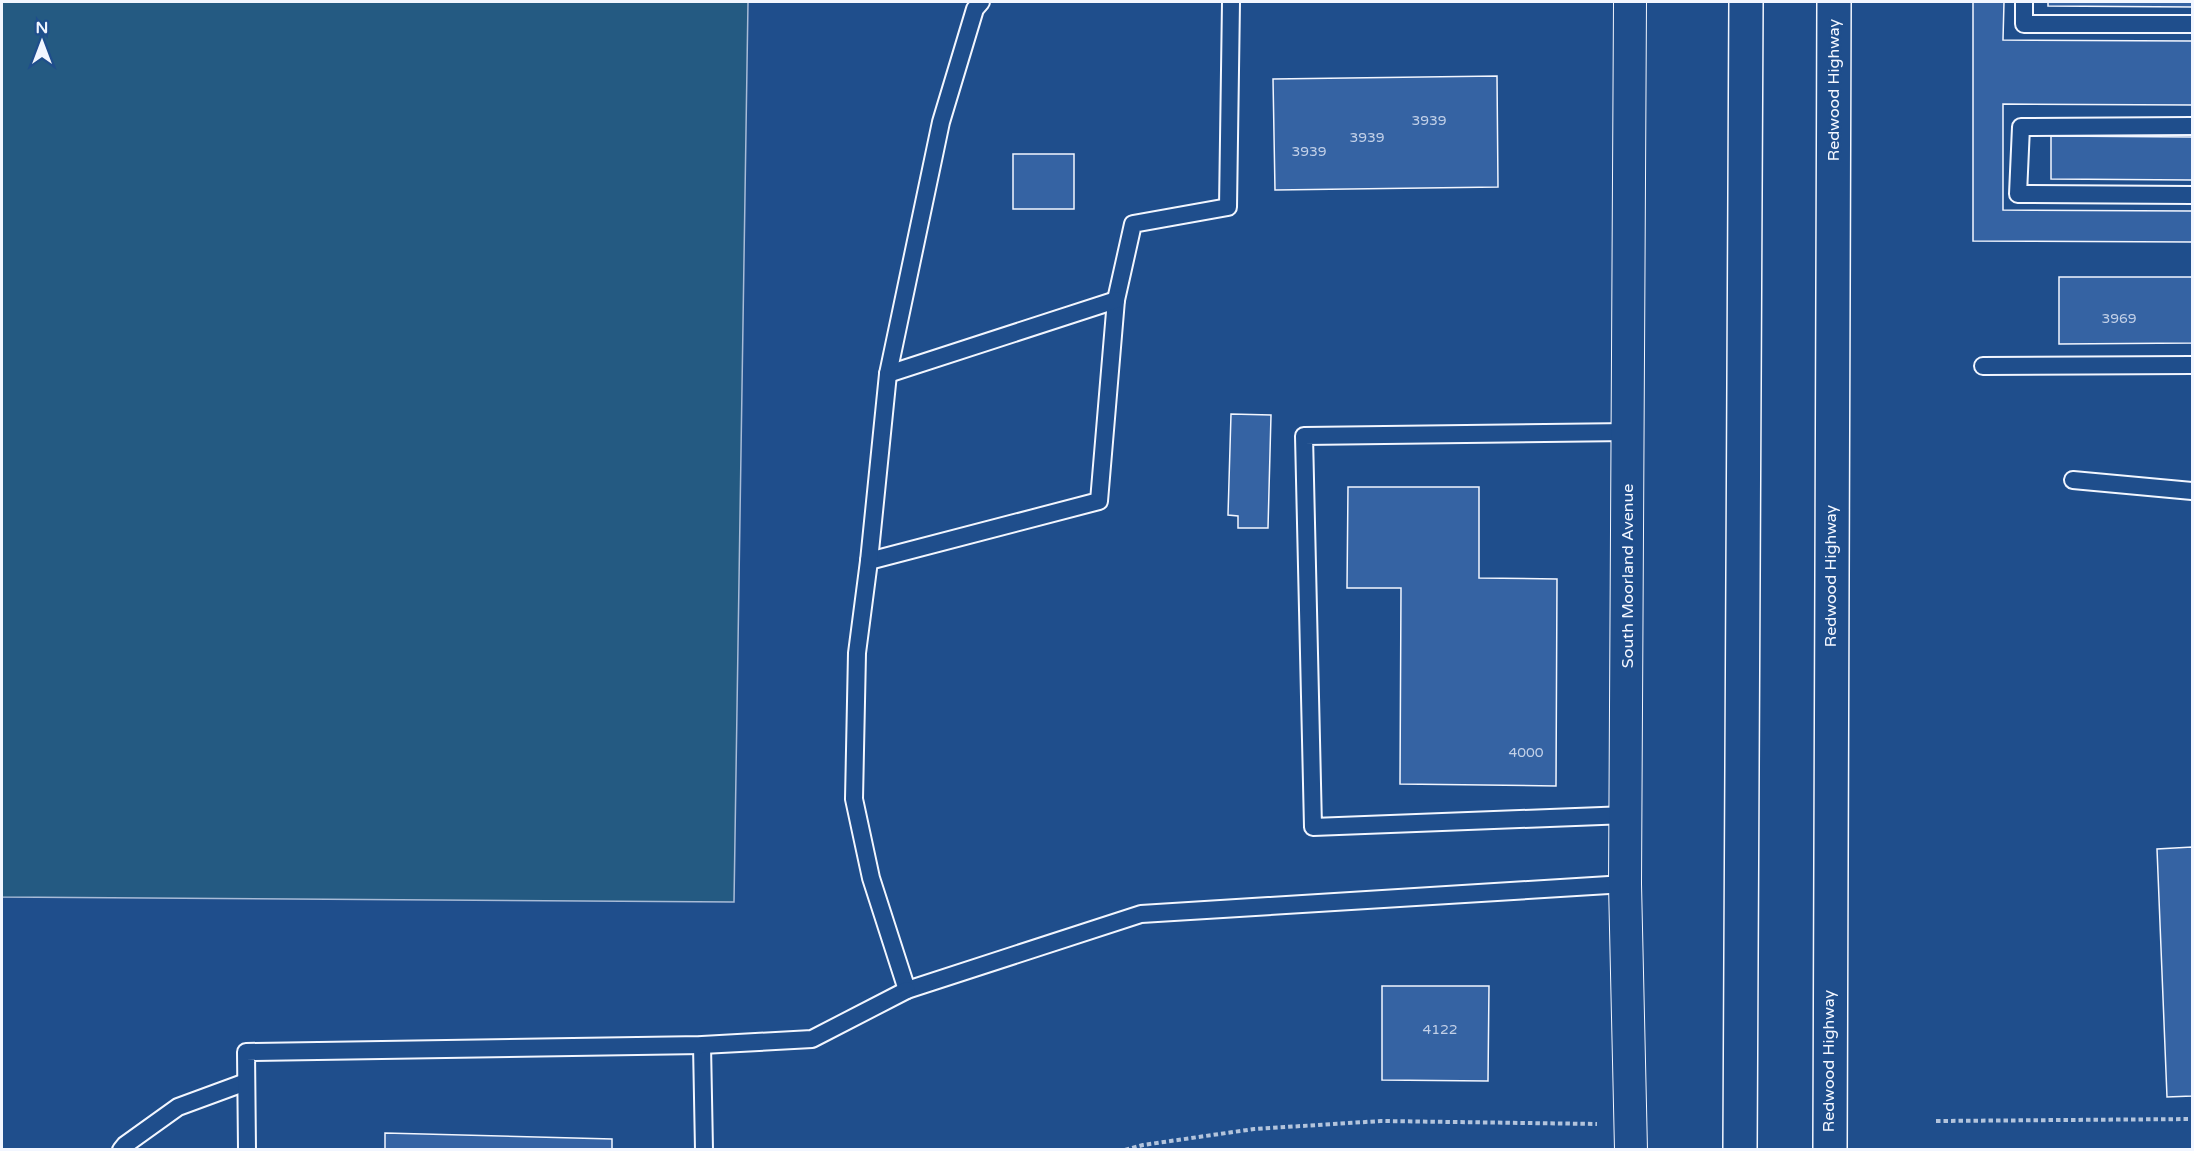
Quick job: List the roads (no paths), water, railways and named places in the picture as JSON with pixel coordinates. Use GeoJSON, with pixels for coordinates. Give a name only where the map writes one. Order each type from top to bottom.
{"type":"FeatureCollection","features":[{"type":"Feature","properties":{"kind":"highway"},"geometry":{"type":"LineString","coordinates":[[1740,1149],[1746,2]]}},
{"type":"Feature","properties":{"kind":"highway","name":"Redwood Highway"},"geometry":{"type":"LineString","coordinates":[[1830,1149],[1834,2]]}},
{"type":"Feature","properties":{"kind":"street","name":"South Moorland Avenue"},"geometry":{"type":"LineString","coordinates":[[1630,2],[1625,884],[1630,1137]]}},
{"type":"Feature","properties":{"kind":"lane"},"geometry":{"type":"LineString","coordinates":[[907,990],[871,878],[854,799],[857,653],[888,374],[941,122],[975,9],[981,2]]}},
{"type":"Feature","properties":{"kind":"lane"},"geometry":{"type":"LineString","coordinates":[[869,561],[1099,501],[1116,300],[1133,224],[1228,207],[1231,2]]}},
{"type":"Feature","properties":{"kind":"lane"},"geometry":{"type":"LineString","coordinates":[[2024,2],[2024,24],[2193,24]]}},
{"type":"Feature","properties":{"kind":"lane"},"geometry":{"type":"LineString","coordinates":[[2193,126],[2021,127],[2018,194],[2193,195]]}},
{"type":"Feature","properties":{"kind":"lane"},"geometry":{"type":"LineString","coordinates":[[888,374],[1116,300]]}},
{"type":"Feature","properties":{"kind":"lane"},"geometry":{"type":"LineString","coordinates":[[1983,366],[2193,365]]}},
{"type":"Feature","properties":{"kind":"lane"},"geometry":{"type":"LineString","coordinates":[[1627,815],[1313,827],[1304,436],[1629,432]]}},
{"type":"Feature","properties":{"kind":"lane"},"geometry":{"type":"LineString","coordinates":[[2073,480],[2193,491]]}},
{"type":"Feature","properties":{"kind":"lane"},"geometry":{"type":"LineString","coordinates":[[247,1149],[246,1052],[702,1045],[812,1039],[907,990],[1141,914],[1625,884]]}},
{"type":"Feature","properties":{"kind":"lane"},"geometry":{"type":"LineString","coordinates":[[702,1045],[704,1149]]}},
{"type":"Feature","properties":{"kind":"lane"},"geometry":{"type":"LineString","coordinates":[[121,1149],[178,1107],[246,1082]]}}]}
